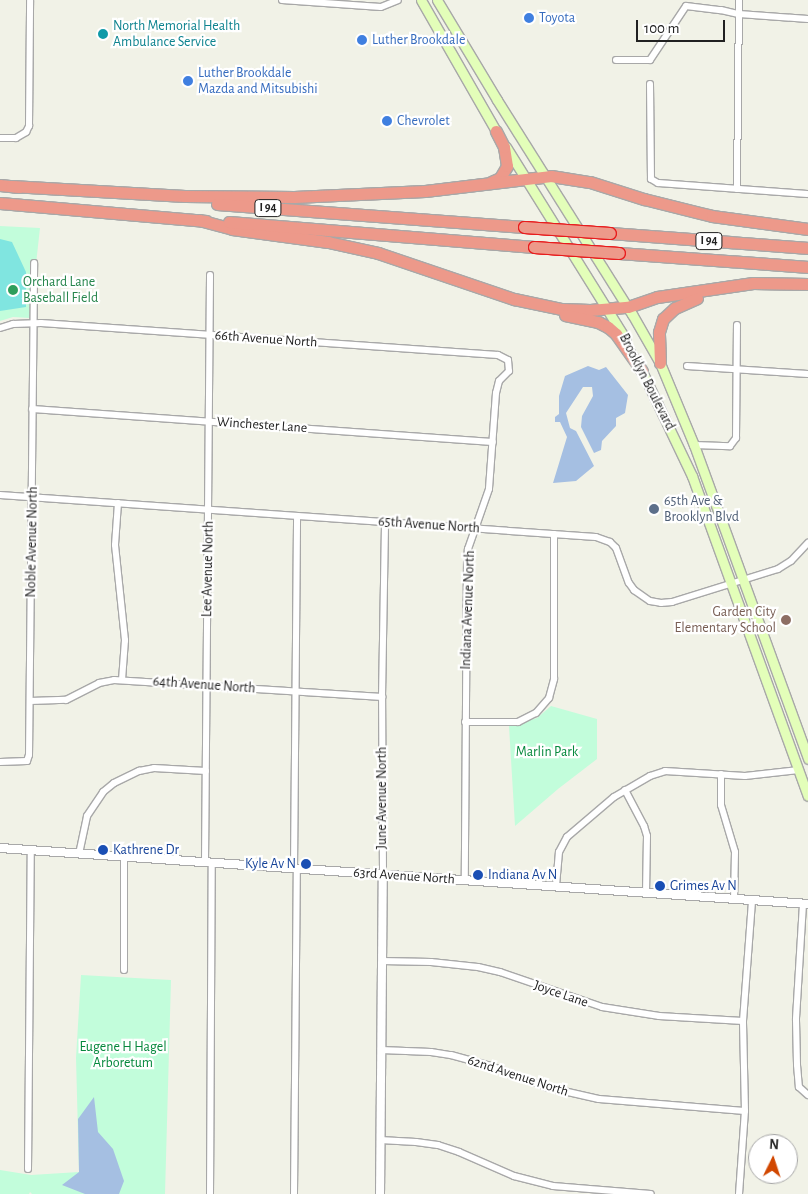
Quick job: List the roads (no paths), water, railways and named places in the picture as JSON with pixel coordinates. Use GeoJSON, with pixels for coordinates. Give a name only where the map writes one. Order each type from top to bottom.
{"type":"FeatureCollection","features":[{"type":"Feature","properties":{"kind":"highway"},"geometry":{"type":"LineString","coordinates":[[485,185],[500,178],[507,166],[504,147],[496,131]]}},
{"type":"Feature","properties":{"kind":"highway"},"geometry":{"type":"LineString","coordinates":[[6,185],[132,194],[265,197],[425,191],[545,176],[590,182],[644,199],[712,216],[808,229]]}},
{"type":"Feature","properties":{"kind":"highway","name":"I 94"},"geometry":{"type":"LineString","coordinates":[[6,185],[808,248]]}},
{"type":"Feature","properties":{"kind":"highway","name":"I 94"},"geometry":{"type":"LineString","coordinates":[[0,203],[534,247],[808,267]]}},
{"type":"Feature","properties":{"kind":"highway"},"geometry":{"type":"LineString","coordinates":[[199,220],[232,229],[367,250],[410,262],[519,300],[550,307],[607,309],[761,290],[808,290]]}},
{"type":"Feature","properties":{"kind":"highway"},"geometry":{"type":"LineString","coordinates":[[632,306],[657,297],[736,285],[777,282],[808,284]]}},
{"type":"Feature","properties":{"kind":"highway"},"geometry":{"type":"LineString","coordinates":[[480,287],[525,306],[603,324],[616,334],[642,371]]}},
{"type":"Feature","properties":{"kind":"highway"},"geometry":{"type":"LineString","coordinates":[[660,363],[659,332],[663,319],[675,308],[697,298]]}},
{"type":"Feature","properties":{"kind":"main road","name":"Brooklyn Boulevard"},"geometry":{"type":"LineString","coordinates":[[421,0],[524,179],[607,309],[642,371],[692,476],[808,796]]}},
{"type":"Feature","properties":{"kind":"main road","name":"Brooklyn Boulevard"},"geometry":{"type":"LineString","coordinates":[[437,0],[545,176],[632,306],[660,363],[694,445],[808,759]]}},
{"type":"Feature","properties":{"kind":"street"},"geometry":{"type":"LineString","coordinates":[[0,138],[10,139],[21,136],[26,132],[30,120],[30,0]]}},
{"type":"Feature","properties":{"kind":"street"},"geometry":{"type":"LineString","coordinates":[[282,0],[382,7],[398,0]]}},
{"type":"Feature","properties":{"kind":"street"},"geometry":{"type":"LineString","coordinates":[[737,189],[739,0]]}},
{"type":"Feature","properties":{"kind":"street"},"geometry":{"type":"LineString","coordinates":[[616,60],[650,60],[685,3],[739,14],[808,19]]}},
{"type":"Feature","properties":{"kind":"street"},"geometry":{"type":"LineString","coordinates":[[650,84],[652,179],[658,183],[808,194]]}},
{"type":"Feature","properties":{"kind":"street","name":"Noble Avenue North"},"geometry":{"type":"LineString","coordinates":[[0,762],[27,761],[29,756],[34,263]]}},
{"type":"Feature","properties":{"kind":"street","name":"Lee Avenue North"},"geometry":{"type":"LineString","coordinates":[[210,275],[206,685],[210,1194]]}},
{"type":"Feature","properties":{"kind":"street","name":"66th Avenue North"},"geometry":{"type":"LineString","coordinates":[[0,328],[14,324],[33,323],[498,355]]}},
{"type":"Feature","properties":{"kind":"street"},"geometry":{"type":"LineString","coordinates":[[694,445],[730,446],[734,442],[737,431],[738,325]]}},
{"type":"Feature","properties":{"kind":"street","name":"Indiana Avenue North"},"geometry":{"type":"LineString","coordinates":[[464,880],[467,560],[475,528],[489,489],[497,387],[499,381],[509,371],[508,360],[498,355]]}},
{"type":"Feature","properties":{"kind":"street"},"geometry":{"type":"LineString","coordinates":[[688,366],[808,374]]}},
{"type":"Feature","properties":{"kind":"street","name":"Winchester Lane"},"geometry":{"type":"LineString","coordinates":[[32,409],[492,442]]}},
{"type":"Feature","properties":{"kind":"street","name":"65th Avenue North"},"geometry":{"type":"LineString","coordinates":[[0,495],[596,537],[610,542],[616,548],[629,583],[641,596],[650,601],[672,602],[778,569],[791,561],[808,543]]}},
{"type":"Feature","properties":{"kind":"street"},"geometry":{"type":"LineString","coordinates":[[118,503],[116,545],[125,640],[122,680]]}},
{"type":"Feature","properties":{"kind":"street"},"geometry":{"type":"LineString","coordinates":[[294,1194],[296,868],[294,692],[297,516]]}},
{"type":"Feature","properties":{"kind":"street","name":"June Avenue North"},"geometry":{"type":"LineString","coordinates":[[380,1194],[382,698],[385,522]]}},
{"type":"Feature","properties":{"kind":"street"},"geometry":{"type":"LineString","coordinates":[[466,722],[518,722],[536,713],[549,698],[554,679],[554,534]]}},
{"type":"Feature","properties":{"kind":"street","name":"64th Avenue North"},"geometry":{"type":"LineString","coordinates":[[30,701],[66,700],[99,683],[122,680],[382,698]]}},
{"type":"Feature","properties":{"kind":"street"},"geometry":{"type":"LineString","coordinates":[[79,854],[87,816],[103,792],[114,783],[140,771],[154,768],[206,771]]}},
{"type":"Feature","properties":{"kind":"street"},"geometry":{"type":"LineString","coordinates":[[556,886],[559,852],[574,830],[625,790],[650,776],[665,771],[758,776],[784,770],[799,770]]}},
{"type":"Feature","properties":{"kind":"street"},"geometry":{"type":"LineString","coordinates":[[721,774],[721,805],[735,852],[734,898]]}},
{"type":"Feature","properties":{"kind":"street"},"geometry":{"type":"LineString","coordinates":[[625,790],[642,821],[647,836],[646,892]]}},
{"type":"Feature","properties":{"kind":"street","name":"63rd Avenue North"},"geometry":{"type":"LineString","coordinates":[[0,848],[806,904]]}},
{"type":"Feature","properties":{"kind":"street"},"geometry":{"type":"LineString","coordinates":[[28,1169],[32,851]]}},
{"type":"Feature","properties":{"kind":"street"},"geometry":{"type":"LineString","coordinates":[[124,856],[124,970]]}},
{"type":"Feature","properties":{"kind":"street"},"geometry":{"type":"LineString","coordinates":[[739,1194],[745,1112],[743,1021],[752,900]]}},
{"type":"Feature","properties":{"kind":"street"},"geometry":{"type":"LineString","coordinates":[[805,1093],[797,1082],[796,1020],[806,904]]}},
{"type":"Feature","properties":{"kind":"street","name":"Joyce Lane"},"geometry":{"type":"LineString","coordinates":[[382,962],[431,962],[478,967],[500,972],[602,1007],[658,1016],[743,1021]]}},
{"type":"Feature","properties":{"kind":"street","name":"62nd Avenue North"},"geometry":{"type":"LineString","coordinates":[[381,1050],[431,1052],[451,1055],[484,1064],[546,1087],[598,1099],[745,1112]]}},
{"type":"Feature","properties":{"kind":"street"},"geometry":{"type":"LineString","coordinates":[[380,1140],[438,1145],[514,1176],[552,1186],[650,1194]]}},
{"type":"Feature","properties":{"kind":"place","name":"Toyota"},"geometry":{"type":"Point","coordinates":[529,18]}},
{"type":"Feature","properties":{"kind":"place","name":"North Memorial Health Ambulance Service"},"geometry":{"type":"Point","coordinates":[103,34]}},
{"type":"Feature","properties":{"kind":"place","name":"Luther Brookdale"},"geometry":{"type":"Point","coordinates":[362,40]}},
{"type":"Feature","properties":{"kind":"place","name":"Luther Brookdale Mazda and Mitsubishi"},"geometry":{"type":"Point","coordinates":[188,81]}},
{"type":"Feature","properties":{"kind":"place","name":"Chevrolet"},"geometry":{"type":"Point","coordinates":[387,121]}},
{"type":"Feature","properties":{"kind":"place","name":"Orchard Lane Baseball Field"},"geometry":{"type":"Point","coordinates":[13,290]}},
{"type":"Feature","properties":{"kind":"place","name":"65th Ave & Brooklyn Blvd"},"geometry":{"type":"Point","coordinates":[654,509]}},
{"type":"Feature","properties":{"kind":"place","name":"Garden City Elementary School"},"geometry":{"type":"Point","coordinates":[786,620]}},
{"type":"Feature","properties":{"kind":"place","name":"Kathrene Dr"},"geometry":{"type":"Point","coordinates":[103,850]}},
{"type":"Feature","properties":{"kind":"place","name":"Kyle Av N"},"geometry":{"type":"Point","coordinates":[306,864]}},
{"type":"Feature","properties":{"kind":"place","name":"Indiana Av N"},"geometry":{"type":"Point","coordinates":[478,875]}},
{"type":"Feature","properties":{"kind":"place","name":"Grimes Av N"},"geometry":{"type":"Point","coordinates":[660,886]}},
{"type":"Feature","properties":{"kind":"park label","name":"Marlin Park"},"geometry":{"type":"Point","coordinates":[547,752]}},
{"type":"Feature","properties":{"kind":"park label","name":"Eugene H Hagel Arboretum"},"geometry":{"type":"Point","coordinates":[123,1056]}}]}
